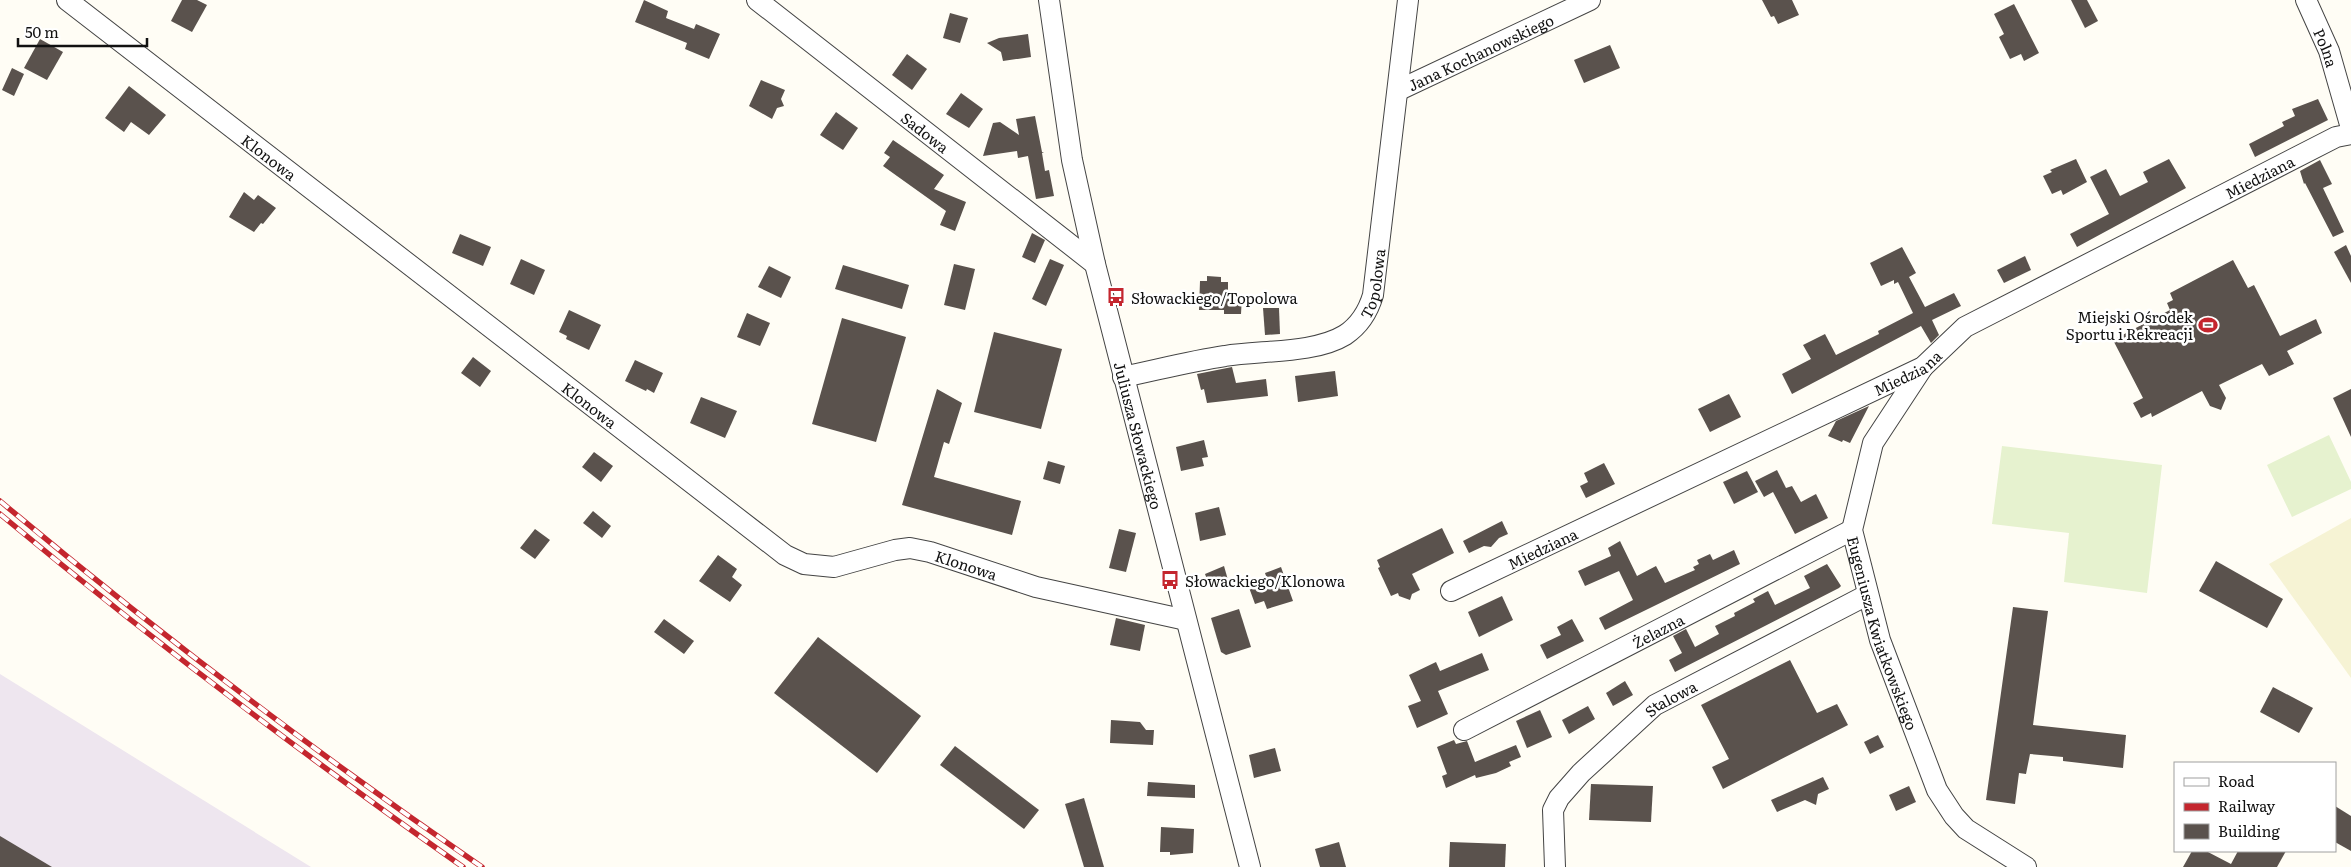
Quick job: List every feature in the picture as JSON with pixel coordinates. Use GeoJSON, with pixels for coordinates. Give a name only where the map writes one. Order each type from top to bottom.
{"type":"FeatureCollection","features":[{"type":"Feature","properties":{"kind":"street","name":"Klonowa"},"geometry":{"type":"LineString","coordinates":[[67,0],[785,555],[804,564],[834,568],[895,550],[910,548],[930,552],[1036,587],[1186,620]]}},
{"type":"Feature","properties":{"kind":"street","name":"Sadowa"},"geometry":{"type":"LineString","coordinates":[[757,0],[1095,264]]}},
{"type":"Feature","properties":{"kind":"street","name":"Juliusza Słowackiego"},"geometry":{"type":"LineString","coordinates":[[1049,0],[1072,160],[1095,264],[1250,867]]}},
{"type":"Feature","properties":{"kind":"street","name":"Topolowa"},"geometry":{"type":"LineString","coordinates":[[1123,377],[1225,356],[1316,345],[1343,336],[1354,327],[1369,309],[1373,295],[1399,90],[1408,0]]}},
{"type":"Feature","properties":{"kind":"street","name":"Jana Kochanowskiego"},"geometry":{"type":"LineString","coordinates":[[1399,90],[1590,0]]}},
{"type":"Feature","properties":{"kind":"street","name":"Polna"},"geometry":{"type":"LineString","coordinates":[[2306,0],[2329,50],[2351,128]]}},
{"type":"Feature","properties":{"kind":"street","name":"Miedziana"},"geometry":{"type":"LineString","coordinates":[[1451,591],[1923,367],[1965,327],[2336,137],[2351,134]]}},
{"type":"Feature","properties":{"kind":"street","name":"Eugeniusza Kwiatkowskiego"},"geometry":{"type":"LineString","coordinates":[[1923,367],[1873,443],[1852,530],[1880,640],[1936,790],[1954,816],[1966,829],[2026,867]]}},
{"type":"Feature","properties":{"kind":"street","name":"Żelazna"},"geometry":{"type":"LineString","coordinates":[[1464,730],[1852,530]]}},
{"type":"Feature","properties":{"kind":"street","name":"Stalowa"},"geometry":{"type":"LineString","coordinates":[[1555,867],[1553,810],[1564,792],[1581,773],[1655,706],[1867,595]]}},
{"type":"Feature","properties":{"kind":"shaded area"},"geometry":{"type":"Polygon","coordinates":[[[2351,518],[2351,678],[2269,564],[2351,518]]]}},
{"type":"Feature","properties":{"kind":"shaded area"},"geometry":{"type":"Polygon","coordinates":[[[0,674],[311,867],[0,867],[0,674]]]}},
{"type":"Feature","properties":{"kind":"green space"},"geometry":{"type":"Polygon","coordinates":[[[2329,435],[2351,482],[2351,489],[2292,517],[2267,465],[2329,435]]]}},
{"type":"Feature","properties":{"kind":"green space"},"geometry":{"type":"Polygon","coordinates":[[[2002,446],[2162,465],[2147,593],[2064,582],[2069,533],[1992,524],[2002,446]]]}},
{"type":"Feature","properties":{"kind":"building"},"geometry":{"type":"Polygon","coordinates":[[[182,0],[197,0],[207,5],[192,32],[171,21],[182,0]]]}},
{"type":"Feature","properties":{"kind":"building"},"geometry":{"type":"Polygon","coordinates":[[[644,0],[668,11],[666,18],[694,29],[696,24],[720,34],[709,59],[685,49],[687,43],[635,22],[644,0]]]}},
{"type":"Feature","properties":{"kind":"building"},"geometry":{"type":"Polygon","coordinates":[[[1762,0],[1792,0],[1799,15],[1778,24],[1774,16],[1771,17],[1762,0]]]}},
{"type":"Feature","properties":{"kind":"building"},"geometry":{"type":"Polygon","coordinates":[[[2071,0],[2087,0],[2098,21],[2085,28],[2071,0]]]}},
{"type":"Feature","properties":{"kind":"building"},"geometry":{"type":"Polygon","coordinates":[[[2014,4],[2039,53],[2024,61],[2021,54],[2010,59],[1999,37],[2004,34],[1994,14],[2014,4]]]}},
{"type":"Feature","properties":{"kind":"building"},"geometry":{"type":"Polygon","coordinates":[[[950,13],[968,18],[960,43],[943,38],[950,13]]]}},
{"type":"Feature","properties":{"kind":"building"},"geometry":{"type":"Polygon","coordinates":[[[1028,34],[1031,57],[1003,61],[1001,52],[987,43],[999,38],[1028,34]]]}},
{"type":"Feature","properties":{"kind":"building"},"geometry":{"type":"Polygon","coordinates":[[[40,39],[63,52],[47,80],[24,68],[40,39]]]}},
{"type":"Feature","properties":{"kind":"building"},"geometry":{"type":"Polygon","coordinates":[[[1610,45],[1620,68],[1584,83],[1574,60],[1610,45]]]}},
{"type":"Feature","properties":{"kind":"building"},"geometry":{"type":"Polygon","coordinates":[[[907,54],[927,69],[912,90],[892,75],[907,54]]]}},
{"type":"Feature","properties":{"kind":"building"},"geometry":{"type":"Polygon","coordinates":[[[12,68],[24,74],[14,96],[2,90],[12,68]]]}},
{"type":"Feature","properties":{"kind":"building"},"geometry":{"type":"Polygon","coordinates":[[[761,80],[785,90],[781,99],[784,106],[777,108],[772,119],[749,106],[761,80]]]}},
{"type":"Feature","properties":{"kind":"building"},"geometry":{"type":"Polygon","coordinates":[[[129,86],[166,115],[149,135],[131,122],[124,132],[105,118],[129,86]]]}},
{"type":"Feature","properties":{"kind":"building"},"geometry":{"type":"Polygon","coordinates":[[[961,93],[983,109],[969,128],[946,114],[961,93]]]}},
{"type":"Feature","properties":{"kind":"building"},"geometry":{"type":"Polygon","coordinates":[[[2318,99],[2328,120],[2255,157],[2249,144],[2284,126],[2282,122],[2295,116],[2292,109],[2318,99]]]}},
{"type":"Feature","properties":{"kind":"building"},"geometry":{"type":"Polygon","coordinates":[[[836,112],[858,128],[843,150],[820,135],[836,112]]]}},
{"type":"Feature","properties":{"kind":"building"},"geometry":{"type":"Polygon","coordinates":[[[1035,116],[1042,152],[1044,153],[1042,153],[1045,171],[1049,170],[1054,196],[1036,199],[1028,156],[1018,158],[1017,151],[983,156],[993,123],[1000,122],[1019,135],[1016,119],[1035,116]]]}},
{"type":"Feature","properties":{"kind":"building"},"geometry":{"type":"Polygon","coordinates":[[[893,140],[944,175],[934,189],[966,202],[955,231],[940,225],[946,211],[883,166],[890,157],[884,153],[893,140]]]}},
{"type":"Feature","properties":{"kind":"building"},"geometry":{"type":"Polygon","coordinates":[[[2076,159],[2087,182],[2063,195],[2061,190],[2052,194],[2043,176],[2052,172],[2050,170],[2076,159]]]}},
{"type":"Feature","properties":{"kind":"building"},"geometry":{"type":"Polygon","coordinates":[[[2169,159],[2186,188],[2077,247],[2070,234],[2109,214],[2090,177],[2106,169],[2120,196],[2148,182],[2143,172],[2169,159]]]}},
{"type":"Feature","properties":{"kind":"building"},"geometry":{"type":"Polygon","coordinates":[[[2320,160],[2332,184],[2323,188],[2344,232],[2333,237],[2304,184],[2300,171],[2320,160]]]}},
{"type":"Feature","properties":{"kind":"building"},"geometry":{"type":"Polygon","coordinates":[[[244,192],[254,200],[258,195],[276,208],[254,232],[229,217],[244,192]]]}},
{"type":"Feature","properties":{"kind":"building"},"geometry":{"type":"Polygon","coordinates":[[[1032,233],[1045,240],[1035,263],[1022,257],[1032,233]]]}},
{"type":"Feature","properties":{"kind":"building"},"geometry":{"type":"Polygon","coordinates":[[[460,234],[491,247],[483,266],[452,253],[460,234]]]}},
{"type":"Feature","properties":{"kind":"building"},"geometry":{"type":"Polygon","coordinates":[[[2346,245],[2351,256],[2351,283],[2334,252],[2346,245]]]}},
{"type":"Feature","properties":{"kind":"building"},"geometry":{"type":"Polygon","coordinates":[[[1902,247],[1916,273],[1909,277],[1925,307],[1954,293],[1961,306],[1932,320],[1939,335],[1931,343],[1921,326],[1792,394],[1782,374],[1811,359],[1803,345],[1825,334],[1836,355],[1879,334],[1878,331],[1913,313],[1898,282],[1894,284],[1894,280],[1881,286],[1870,263],[1902,247]]]}},
{"type":"Feature","properties":{"kind":"building"},"geometry":{"type":"Polygon","coordinates":[[[2025,256],[2031,270],[2004,283],[1997,270],[2025,256]]]}},
{"type":"Feature","properties":{"kind":"building"},"geometry":{"type":"Polygon","coordinates":[[[521,259],[545,270],[534,295],[510,284],[521,259]]]}},
{"type":"Feature","properties":{"kind":"building"},"geometry":{"type":"Polygon","coordinates":[[[1050,259],[1064,265],[1046,306],[1032,299],[1050,259]]]}},
{"type":"Feature","properties":{"kind":"building","name":"Miejski Ośrodek Sportu i Rekreacji"},"geometry":{"type":"Polygon","coordinates":[[[2233,260],[2248,288],[2254,285],[2280,336],[2316,319],[2322,333],[2287,351],[2294,364],[2269,376],[2262,364],[2219,385],[2226,398],[2221,410],[2210,406],[2202,391],[2152,417],[2151,413],[2141,418],[2133,403],[2143,398],[2113,340],[2170,310],[2167,303],[2173,300],[2170,293],[2233,260]]]}},
{"type":"Feature","properties":{"kind":"building"},"geometry":{"type":"Polygon","coordinates":[[[954,264],[975,269],[965,310],[944,305],[954,264]]]}},
{"type":"Feature","properties":{"kind":"building"},"geometry":{"type":"Polygon","coordinates":[[[843,265],[909,285],[902,309],[835,289],[843,265]]]}},
{"type":"Feature","properties":{"kind":"building"},"geometry":{"type":"Polygon","coordinates":[[[769,266],[791,277],[781,298],[758,287],[769,266]]]}},
{"type":"Feature","properties":{"kind":"building"},"geometry":{"type":"Polygon","coordinates":[[[1207,276],[1221,277],[1221,282],[1228,282],[1228,296],[1242,296],[1241,314],[1224,314],[1224,310],[1199,310],[1200,281],[1207,281],[1207,276]]]}},
{"type":"Feature","properties":{"kind":"building"},"geometry":{"type":"Polygon","coordinates":[[[1263,308],[1279,308],[1280,334],[1265,335],[1263,308]]]}},
{"type":"Feature","properties":{"kind":"building"},"geometry":{"type":"Polygon","coordinates":[[[569,310],[601,325],[589,350],[566,339],[567,336],[559,332],[569,310]]]}},
{"type":"Feature","properties":{"kind":"building"},"geometry":{"type":"Polygon","coordinates":[[[747,313],[770,323],[760,346],[737,337],[747,313]]]}},
{"type":"Feature","properties":{"kind":"building"},"geometry":{"type":"Polygon","coordinates":[[[842,318],[906,337],[876,442],[812,424],[842,318]]]}},
{"type":"Feature","properties":{"kind":"building"},"geometry":{"type":"Polygon","coordinates":[[[994,332],[1062,349],[1041,429],[974,412],[994,332]]]}},
{"type":"Feature","properties":{"kind":"building"},"geometry":{"type":"Polygon","coordinates":[[[473,357],[491,371],[480,387],[461,373],[473,357]]]}},
{"type":"Feature","properties":{"kind":"building"},"geometry":{"type":"Polygon","coordinates":[[[635,360],[663,373],[654,393],[625,381],[635,360]]]}},
{"type":"Feature","properties":{"kind":"building"},"geometry":{"type":"Polygon","coordinates":[[[1232,367],[1236,383],[1266,379],[1268,396],[1207,403],[1204,389],[1201,390],[1197,374],[1232,367]]]}},
{"type":"Feature","properties":{"kind":"building"},"geometry":{"type":"Polygon","coordinates":[[[1335,371],[1338,396],[1298,402],[1295,376],[1335,371]]]}},
{"type":"Feature","properties":{"kind":"building"},"geometry":{"type":"Polygon","coordinates":[[[937,389],[962,403],[949,444],[944,442],[934,477],[1021,501],[1012,535],[902,505],[937,389]]]}},
{"type":"Feature","properties":{"kind":"building"},"geometry":{"type":"Polygon","coordinates":[[[2351,389],[2351,437],[2333,398],[2351,389]]]}},
{"type":"Feature","properties":{"kind":"building"},"geometry":{"type":"Polygon","coordinates":[[[1729,394],[1741,417],[1710,432],[1698,409],[1729,394]]]}},
{"type":"Feature","properties":{"kind":"building"},"geometry":{"type":"Polygon","coordinates":[[[701,397],[737,411],[725,438],[690,423],[701,397]]]}},
{"type":"Feature","properties":{"kind":"building"},"geometry":{"type":"Polygon","coordinates":[[[1869,406],[1850,443],[1828,436],[1836,421],[1869,406]]]}},
{"type":"Feature","properties":{"kind":"building"},"geometry":{"type":"Polygon","coordinates":[[[1204,440],[1208,457],[1202,458],[1204,466],[1181,471],[1176,447],[1204,440]]]}},
{"type":"Feature","properties":{"kind":"building"},"geometry":{"type":"Polygon","coordinates":[[[594,452],[613,466],[601,482],[582,467],[594,452]]]}},
{"type":"Feature","properties":{"kind":"building"},"geometry":{"type":"Polygon","coordinates":[[[1048,461],[1065,466],[1060,484],[1043,479],[1048,461]]]}},
{"type":"Feature","properties":{"kind":"building"},"geometry":{"type":"Polygon","coordinates":[[[1604,463],[1615,484],[1586,498],[1580,486],[1588,482],[1584,473],[1604,463]]]}},
{"type":"Feature","properties":{"kind":"building"},"geometry":{"type":"Polygon","coordinates":[[[1777,470],[1786,488],[1792,486],[1801,502],[1816,494],[1828,518],[1795,534],[1773,492],[1764,497],[1755,481],[1777,470]]]}},
{"type":"Feature","properties":{"kind":"building"},"geometry":{"type":"Polygon","coordinates":[[[1747,471],[1758,492],[1734,504],[1723,482],[1747,471]]]}},
{"type":"Feature","properties":{"kind":"building"},"geometry":{"type":"Polygon","coordinates":[[[1219,507],[1226,535],[1200,541],[1195,513],[1219,507]]]}},
{"type":"Feature","properties":{"kind":"building"},"geometry":{"type":"Polygon","coordinates":[[[593,511],[611,526],[602,538],[583,523],[593,511]]]}},
{"type":"Feature","properties":{"kind":"building"},"geometry":{"type":"Polygon","coordinates":[[[1502,521],[1508,534],[1499,538],[1491,547],[1484,546],[1469,553],[1463,541],[1502,521]]]}},
{"type":"Feature","properties":{"kind":"building"},"geometry":{"type":"Polygon","coordinates":[[[1442,528],[1454,553],[1412,574],[1420,590],[1412,594],[1410,600],[1399,596],[1398,593],[1391,596],[1378,568],[1380,567],[1377,560],[1442,528]]]}},
{"type":"Feature","properties":{"kind":"building"},"geometry":{"type":"Polygon","coordinates":[[[535,529],[550,540],[535,559],[520,548],[535,529]]]}},
{"type":"Feature","properties":{"kind":"building"},"geometry":{"type":"Polygon","coordinates":[[[1119,529],[1136,533],[1126,572],[1109,568],[1119,529]]]}},
{"type":"Feature","properties":{"kind":"building"},"geometry":{"type":"Polygon","coordinates":[[[1620,541],[1637,576],[1656,566],[1665,583],[1695,570],[1693,567],[1699,564],[1697,560],[1710,554],[1713,560],[1734,550],[1740,564],[1605,630],[1599,618],[1633,600],[1619,571],[1585,586],[1578,571],[1611,556],[1608,548],[1620,541]]]}},
{"type":"Feature","properties":{"kind":"building"},"geometry":{"type":"Polygon","coordinates":[[[718,555],[737,569],[732,577],[742,585],[730,602],[699,581],[718,555]]]}},
{"type":"Feature","properties":{"kind":"building"},"geometry":{"type":"Polygon","coordinates":[[[2216,561],[2283,599],[2267,628],[2199,591],[2216,561]]]}},
{"type":"Feature","properties":{"kind":"building"},"geometry":{"type":"Polygon","coordinates":[[[1827,564],[1841,586],[1839,588],[1675,672],[1669,660],[1682,653],[1673,636],[1686,629],[1695,647],[1719,634],[1715,626],[1735,616],[1734,613],[1755,602],[1753,599],[1768,591],[1775,605],[1810,588],[1804,576],[1827,564]]]}},
{"type":"Feature","properties":{"kind":"building"},"geometry":{"type":"Polygon","coordinates":[[[1224,566],[1228,580],[1210,587],[1205,574],[1224,566]]]}},
{"type":"Feature","properties":{"kind":"building"},"geometry":{"type":"Polygon","coordinates":[[[1281,567],[1293,601],[1267,609],[1264,601],[1255,604],[1247,582],[1266,576],[1265,573],[1281,567]]]}},
{"type":"Feature","properties":{"kind":"building"},"geometry":{"type":"Polygon","coordinates":[[[1502,596],[1513,620],[1479,637],[1468,612],[1502,596]]]}},
{"type":"Feature","properties":{"kind":"building"},"geometry":{"type":"Polygon","coordinates":[[[2013,607],[2048,611],[2033,725],[2126,735],[2123,768],[2063,761],[2063,757],[2030,754],[2026,774],[2019,773],[2015,804],[1986,800],[2013,607]]]}},
{"type":"Feature","properties":{"kind":"building"},"geometry":{"type":"Polygon","coordinates":[[[1239,609],[1251,647],[1226,655],[1221,652],[1211,618],[1239,609]]]}},
{"type":"Feature","properties":{"kind":"building"},"geometry":{"type":"Polygon","coordinates":[[[1116,618],[1145,625],[1140,651],[1110,645],[1116,618]]]}},
{"type":"Feature","properties":{"kind":"building"},"geometry":{"type":"Polygon","coordinates":[[[664,619],[694,641],[684,654],[654,632],[664,619]]]}},
{"type":"Feature","properties":{"kind":"building"},"geometry":{"type":"Polygon","coordinates":[[[1572,619],[1584,641],[1547,659],[1540,645],[1561,635],[1557,627],[1572,619]]]}},
{"type":"Feature","properties":{"kind":"building"},"geometry":{"type":"Polygon","coordinates":[[[818,637],[921,716],[877,773],[774,693],[818,637]]]}},
{"type":"Feature","properties":{"kind":"building"},"geometry":{"type":"Polygon","coordinates":[[[1482,653],[1489,670],[1438,691],[1448,714],[1417,728],[1408,706],[1421,701],[1409,675],[1436,662],[1440,671],[1482,653]]]}},
{"type":"Feature","properties":{"kind":"building"},"geometry":{"type":"Polygon","coordinates":[[[1790,660],[1817,713],[1837,704],[1848,725],[1723,789],[1712,767],[1729,759],[1701,705],[1790,660]]]}},
{"type":"Feature","properties":{"kind":"building"},"geometry":{"type":"Polygon","coordinates":[[[1625,681],[1633,695],[1613,706],[1606,693],[1625,681]]]}},
{"type":"Feature","properties":{"kind":"building"},"geometry":{"type":"Polygon","coordinates":[[[2273,687],[2313,708],[2299,733],[2260,712],[2273,687]]]}},
{"type":"Feature","properties":{"kind":"building"},"geometry":{"type":"Polygon","coordinates":[[[1588,706],[1595,719],[1569,734],[1562,720],[1588,706]]]}},
{"type":"Feature","properties":{"kind":"building"},"geometry":{"type":"Polygon","coordinates":[[[1540,710],[1552,737],[1527,748],[1516,721],[1540,710]]]}},
{"type":"Feature","properties":{"kind":"building"},"geometry":{"type":"Polygon","coordinates":[[[1111,720],[1140,722],[1146,730],[1154,730],[1153,745],[1110,743],[1111,720]]]}},
{"type":"Feature","properties":{"kind":"building"},"geometry":{"type":"Polygon","coordinates":[[[1878,735],[1884,747],[1870,754],[1864,742],[1878,735]]]}},
{"type":"Feature","properties":{"kind":"building"},"geometry":{"type":"Polygon","coordinates":[[[1454,740],[1456,744],[1467,741],[1475,762],[1516,745],[1521,757],[1509,762],[1511,766],[1496,773],[1476,778],[1475,775],[1446,788],[1442,776],[1447,774],[1437,747],[1454,740]]]}},
{"type":"Feature","properties":{"kind":"building"},"geometry":{"type":"Polygon","coordinates":[[[955,746],[1039,810],[1024,829],[940,765],[955,746]]]}},
{"type":"Feature","properties":{"kind":"building"},"geometry":{"type":"Polygon","coordinates":[[[1275,748],[1281,771],[1254,778],[1249,755],[1275,748]]]}},
{"type":"Feature","properties":{"kind":"building"},"geometry":{"type":"Polygon","coordinates":[[[1823,777],[1829,789],[1818,794],[1816,805],[1805,800],[1777,812],[1771,800],[1823,777]]]}},
{"type":"Feature","properties":{"kind":"building"},"geometry":{"type":"Polygon","coordinates":[[[1148,782],[1195,785],[1195,798],[1147,796],[1148,782]]]}},
{"type":"Feature","properties":{"kind":"building"},"geometry":{"type":"Polygon","coordinates":[[[1591,784],[1653,786],[1651,822],[1589,820],[1591,784]]]}},
{"type":"Feature","properties":{"kind":"building"},"geometry":{"type":"Polygon","coordinates":[[[1909,786],[1916,802],[1896,811],[1889,795],[1909,786]]]}},
{"type":"Feature","properties":{"kind":"building"},"geometry":{"type":"Polygon","coordinates":[[[1084,798],[1104,867],[1084,867],[1065,804],[1084,798]]]}},
{"type":"Feature","properties":{"kind":"building"},"geometry":{"type":"Polygon","coordinates":[[[2336,807],[2351,816],[2351,851],[2336,843],[2336,807]]]}},
{"type":"Feature","properties":{"kind":"building"},"geometry":{"type":"Polygon","coordinates":[[[1161,827],[1194,829],[1193,853],[1170,855],[1170,852],[1160,852],[1161,827]]]}},
{"type":"Feature","properties":{"kind":"building"},"geometry":{"type":"Polygon","coordinates":[[[0,836],[52,867],[0,867],[0,836]]]}},
{"type":"Feature","properties":{"kind":"building"},"geometry":{"type":"Polygon","coordinates":[[[1339,842],[1346,867],[1320,867],[1315,849],[1339,842]]]}},
{"type":"Feature","properties":{"kind":"building"},"geometry":{"type":"Polygon","coordinates":[[[1450,842],[1506,844],[1505,867],[1449,867],[1450,842]]]}},
{"type":"Feature","properties":{"kind":"building"},"geometry":{"type":"Polygon","coordinates":[[[2191,852],[2208,852],[2231,864],[2237,852],[2285,852],[2277,867],[2183,867],[2191,852]]]}},
{"type":"Feature","properties":{"kind":"railway"},"geometry":{"type":"LineString","coordinates":[[0,501],[117,597],[236,690],[358,780],[482,867]]}},
{"type":"Feature","properties":{"kind":"railway"},"geometry":{"type":"LineString","coordinates":[[0,514],[170,651],[345,782],[463,867]]}},
{"type":"Feature","properties":{"kind":"place","name":"Słowackiego/Topolowa"},"geometry":{"type":"Point","coordinates":[1116,297]}},
{"type":"Feature","properties":{"kind":"place","name":"Miejski Ośrodek Sportu i Rekreacji"},"geometry":{"type":"Point","coordinates":[2208,325]}},
{"type":"Feature","properties":{"kind":"place","name":"Słowackiego/Klonowa"},"geometry":{"type":"Point","coordinates":[1170,580]}}]}
